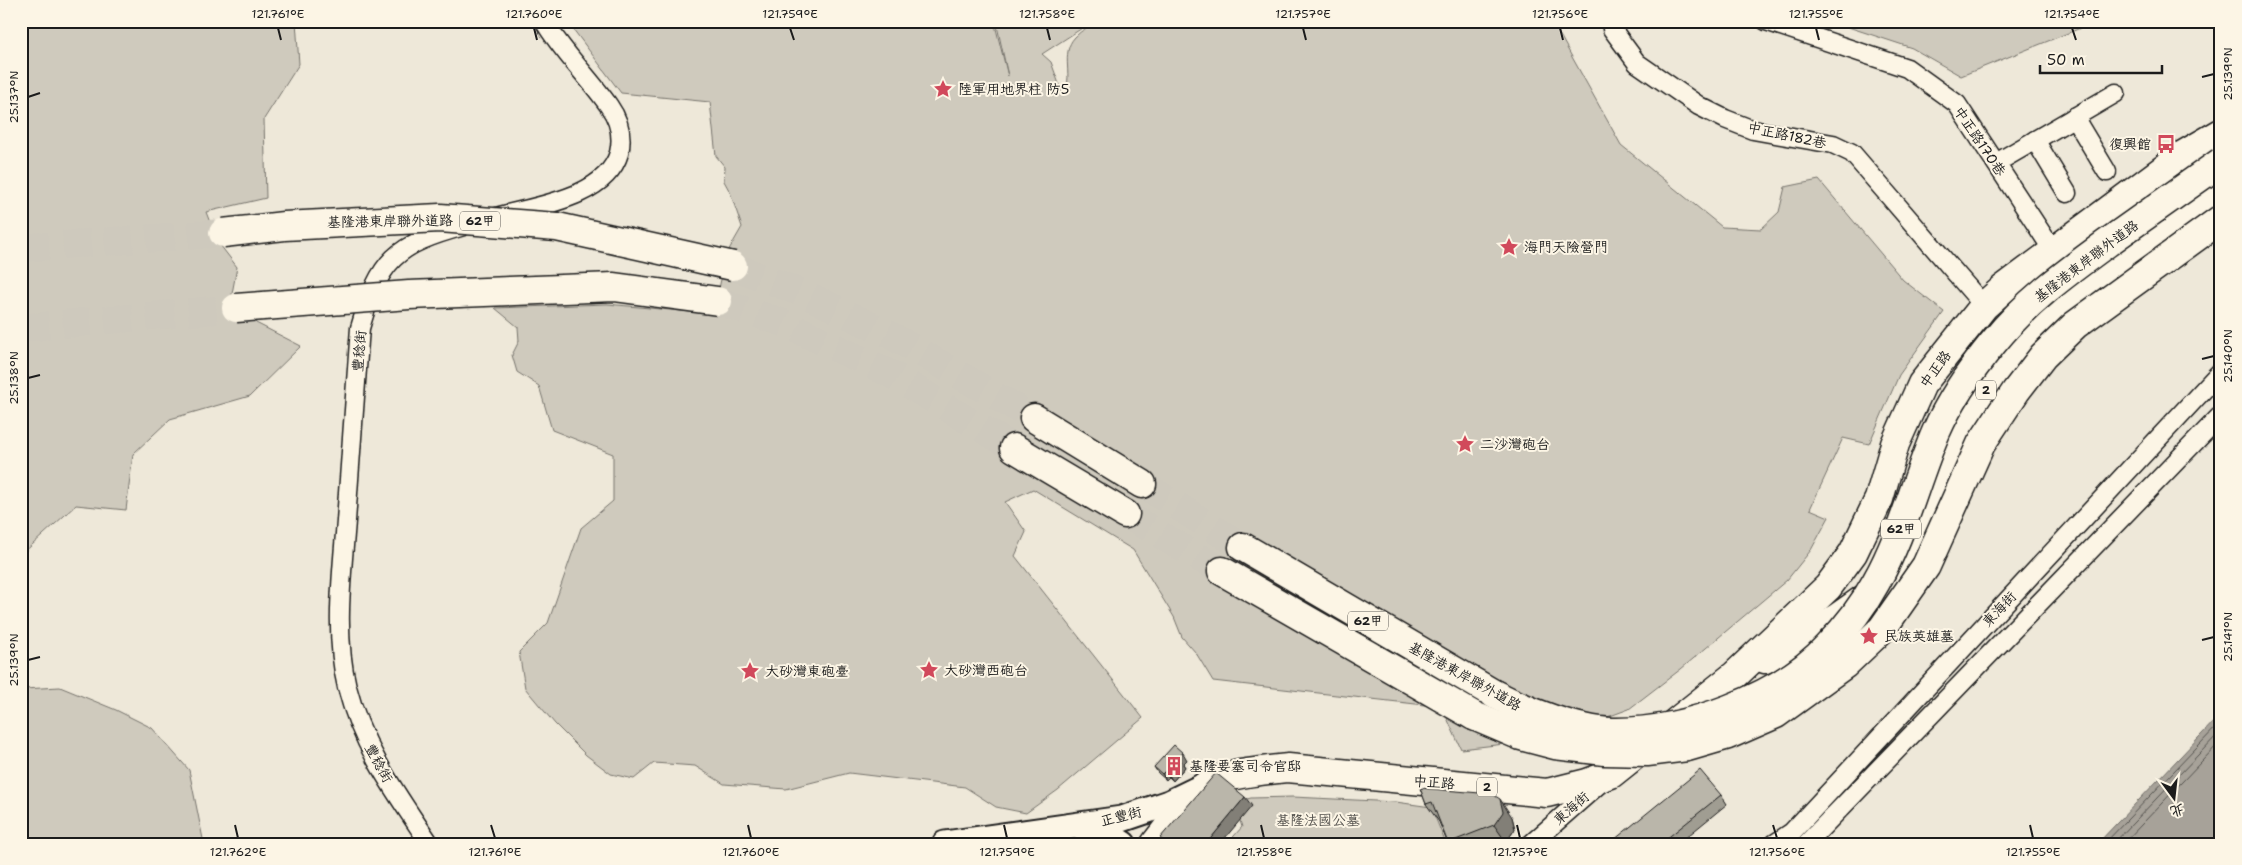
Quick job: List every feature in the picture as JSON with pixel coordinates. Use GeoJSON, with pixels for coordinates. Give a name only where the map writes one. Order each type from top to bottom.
{"type":"FeatureCollection","features":[{"type":"Feature","properties":{"kind":"main road","name":"中正路"},"geometry":{"type":"LineString","coordinates":[[1155,844],[1204,786],[1226,777],[1288,768],[1547,793],[1587,783],[1611,774],[1735,675],[1828,587],[1854,553],[1879,499],[1895,444],[1922,384],[1984,306],[2183,155],[2221,132]]}},
{"type":"Feature","properties":{"kind":"main road","name":"基隆港東岸聯外道路"},"geometry":{"type":"LineString","coordinates":[[1243,547],[1494,694],[1524,709],[1574,725],[1611,732],[1650,730],[1723,711],[1754,698],[1796,672],[1828,647],[1876,582],[1904,523],[1936,432],[1955,396],[1992,344],[2020,313],[2060,276],[2221,162]]}},
{"type":"Feature","properties":{"kind":"main road","name":"中正路"},"geometry":{"type":"LineString","coordinates":[[1735,675],[1812,634],[1888,582],[1902,565],[1944,462],[1966,418],[2012,354],[2057,309],[2221,192]]}},
{"type":"Feature","properties":{"kind":"main road","name":"基隆港東岸聯外道路"},"geometry":{"type":"LineString","coordinates":[[222,233],[329,222],[440,218],[557,227],[733,266]]}},
{"type":"Feature","properties":{"kind":"main road","name":"基隆港東岸聯外道路"},"geometry":{"type":"LineString","coordinates":[[1222,571],[1474,716],[1521,736],[1555,745],[1605,751],[1647,752],[1687,746],[1728,735],[1776,714],[1844,665],[1882,629],[1926,566],[1980,444],[2016,391],[2043,356],[2075,325],[2221,219]]}},
{"type":"Feature","properties":{"kind":"main road"},"geometry":{"type":"LineString","coordinates":[[236,308],[418,295],[614,287],[718,301]]}},
{"type":"Feature","properties":{"kind":"main road"},"geometry":{"type":"LineString","coordinates":[[1034,418],[1142,484]]}},
{"type":"Feature","properties":{"kind":"main road"},"geometry":{"type":"LineString","coordinates":[[1014,448],[1125,514]]}},
{"type":"Feature","properties":{"kind":"street","name":"豐稔街"},"geometry":{"type":"LineString","coordinates":[[430,844],[374,759],[347,687],[341,654],[340,617],[344,545],[360,328],[370,294],[380,274],[394,258],[412,244],[429,236],[580,194],[600,182],[615,165],[621,145],[620,125],[610,107],[544,21]]}},
{"type":"Feature","properties":{"kind":"street","name":"中正路170巷"},"geometry":{"type":"LineString","coordinates":[[1766,21],[1907,68],[1957,104],[2054,252]]}},
{"type":"Feature","properties":{"kind":"street","name":"中正路182巷"},"geometry":{"type":"LineString","coordinates":[[1612,29],[1637,63],[1699,106],[1716,115],[1753,130],[1833,144],[1852,153],[1984,306]]}},
{"type":"Feature","properties":{"kind":"street"},"geometry":{"type":"LineString","coordinates":[[1996,163],[2116,93]]}},
{"type":"Feature","properties":{"kind":"street"},"geometry":{"type":"LineString","coordinates":[[2074,117],[2107,172]]}},
{"type":"Feature","properties":{"kind":"street"},"geometry":{"type":"LineString","coordinates":[[2035,140],[2067,194]]}},
{"type":"Feature","properties":{"kind":"street","name":"東海街"},"geometry":{"type":"LineString","coordinates":[[1774,844],[1792,832],[2221,371]]}},
{"type":"Feature","properties":{"kind":"street","name":"東海街"},"geometry":{"type":"LineString","coordinates":[[1806,844],[2221,415]]}},
{"type":"Feature","properties":{"kind":"street","name":"東海街"},"geometry":{"type":"LineString","coordinates":[[1531,844],[1611,774]]}},
{"type":"Feature","properties":{"kind":"street","name":"正豐街"},"geometry":{"type":"LineString","coordinates":[[945,844],[1122,818],[1169,803],[1204,786]]}},
{"type":"Feature","properties":{"kind":"street"},"geometry":{"type":"LineString","coordinates":[[1073,826],[1109,835],[1123,844]]}},
{"type":"Feature","properties":{"kind":"green space"},"geometry":{"type":"Polygon","coordinates":[[[21,21],[296,21],[299,64],[264,119],[266,198],[206,212],[217,241],[237,267],[231,299],[256,323],[301,346],[250,396],[170,419],[133,454],[126,510],[76,505],[21,555],[21,21]]]}},
{"type":"Feature","properties":{"kind":"green space"},"geometry":{"type":"Polygon","coordinates":[[[567,21],[994,21],[1008,76],[996,21],[1093,21],[1042,54],[1051,62],[1063,95],[1068,81],[1067,58],[1070,44],[1080,32],[1098,21],[1552,21],[1621,145],[1722,227],[1761,229],[1779,212],[1785,187],[1819,180],[1903,280],[1944,312],[1899,375],[1869,444],[1843,438],[1810,509],[1829,517],[1811,550],[1787,580],[1681,669],[1629,709],[1548,739],[1461,749],[1442,707],[1213,681],[1196,653],[1182,637],[1174,617],[1133,550],[1033,489],[1005,502],[1026,532],[1015,556],[1143,718],[1058,790],[1026,813],[996,807],[965,787],[849,773],[786,789],[724,784],[695,766],[654,763],[634,779],[611,774],[586,755],[555,724],[525,688],[519,652],[548,623],[581,528],[613,501],[613,454],[552,430],[539,386],[517,372],[512,355],[519,341],[518,327],[495,308],[607,304],[702,313],[715,306],[727,253],[742,227],[730,192],[724,181],[725,167],[716,156],[710,102],[621,93],[567,21]]]}},
{"type":"Feature","properties":{"kind":"green space"},"geometry":{"type":"Polygon","coordinates":[[[1830,21],[2098,21],[1961,76],[1912,48],[1830,21]]]}},
{"type":"Feature","properties":{"kind":"green space"},"geometry":{"type":"Polygon","coordinates":[[[21,659],[23,689],[60,687],[116,710],[152,728],[189,770],[204,844],[21,844],[21,659]]]}},
{"type":"Feature","properties":{"kind":"green space","name":"基隆法國公墓"},"geometry":{"type":"Polygon","coordinates":[[[1293,797],[1396,802],[1431,807],[1446,844],[1227,844],[1242,827],[1234,802],[1251,798],[1293,797]]]}},
{"type":"Feature","properties":{"kind":"water"},"geometry":{"type":"Polygon","coordinates":[[[2221,714],[2221,844],[2097,844],[2221,714]]]}},
{"type":"Feature","properties":{"kind":"building"},"geometry":{"type":"Polygon","coordinates":[[[1174,745],[1183,753],[1178,758],[1181,761],[1168,774],[1165,771],[1162,774],[1154,767],[1174,745]]]}},
{"type":"Feature","properties":{"kind":"building"},"geometry":{"type":"Polygon","coordinates":[[[1700,770],[1721,795],[1660,844],[1617,844],[1614,840],[1700,770]]]}},
{"type":"Feature","properties":{"kind":"building"},"geometry":{"type":"Polygon","coordinates":[[[1216,773],[1245,797],[1206,844],[1167,844],[1160,838],[1216,773]]]}},
{"type":"Feature","properties":{"kind":"building"},"geometry":{"type":"Polygon","coordinates":[[[1420,788],[1492,794],[1500,799],[1503,812],[1494,825],[1448,843],[1432,802],[1426,804],[1420,788]]]}},
{"type":"Feature","properties":{"kind":"tunnel"},"geometry":{"type":"LineString","coordinates":[[21,248],[223,233]]}},
{"type":"Feature","properties":{"kind":"tunnel"},"geometry":{"type":"LineString","coordinates":[[733,266],[807,295],[892,336],[1034,418]]}},
{"type":"Feature","properties":{"kind":"tunnel"},"geometry":{"type":"LineString","coordinates":[[718,301],[784,323],[891,374],[1014,448]]}},
{"type":"Feature","properties":{"kind":"tunnel"},"geometry":{"type":"LineString","coordinates":[[21,328],[236,308]]}},
{"type":"Feature","properties":{"kind":"tunnel"},"geometry":{"type":"LineString","coordinates":[[1142,484],[1243,547]]}},
{"type":"Feature","properties":{"kind":"tunnel"},"geometry":{"type":"LineString","coordinates":[[1125,514],[1222,571]]}},
{"type":"Feature","properties":{"kind":"place","name":"陸軍用地界柱 防5"},"geometry":{"type":"Point","coordinates":[943,89]}},
{"type":"Feature","properties":{"kind":"place","name":"復興館"},"geometry":{"type":"Point","coordinates":[2166,144]}},
{"type":"Feature","properties":{"kind":"place","name":"海門天險營門"},"geometry":{"type":"Point","coordinates":[1509,247]}},
{"type":"Feature","properties":{"kind":"place","name":"二沙灣砲台"},"geometry":{"type":"Point","coordinates":[1465,444]}},
{"type":"Feature","properties":{"kind":"place","name":"民族英雄墓"},"geometry":{"type":"Point","coordinates":[1869,636]}},
{"type":"Feature","properties":{"kind":"place","name":"大砂灣西砲台"},"geometry":{"type":"Point","coordinates":[929,670]}},
{"type":"Feature","properties":{"kind":"place","name":"大砂灣東砲臺"},"geometry":{"type":"Point","coordinates":[750,671]}},
{"type":"Feature","properties":{"kind":"place","name":"基隆要塞司令官邸"},"geometry":{"type":"Point","coordinates":[1174,766]}}]}
